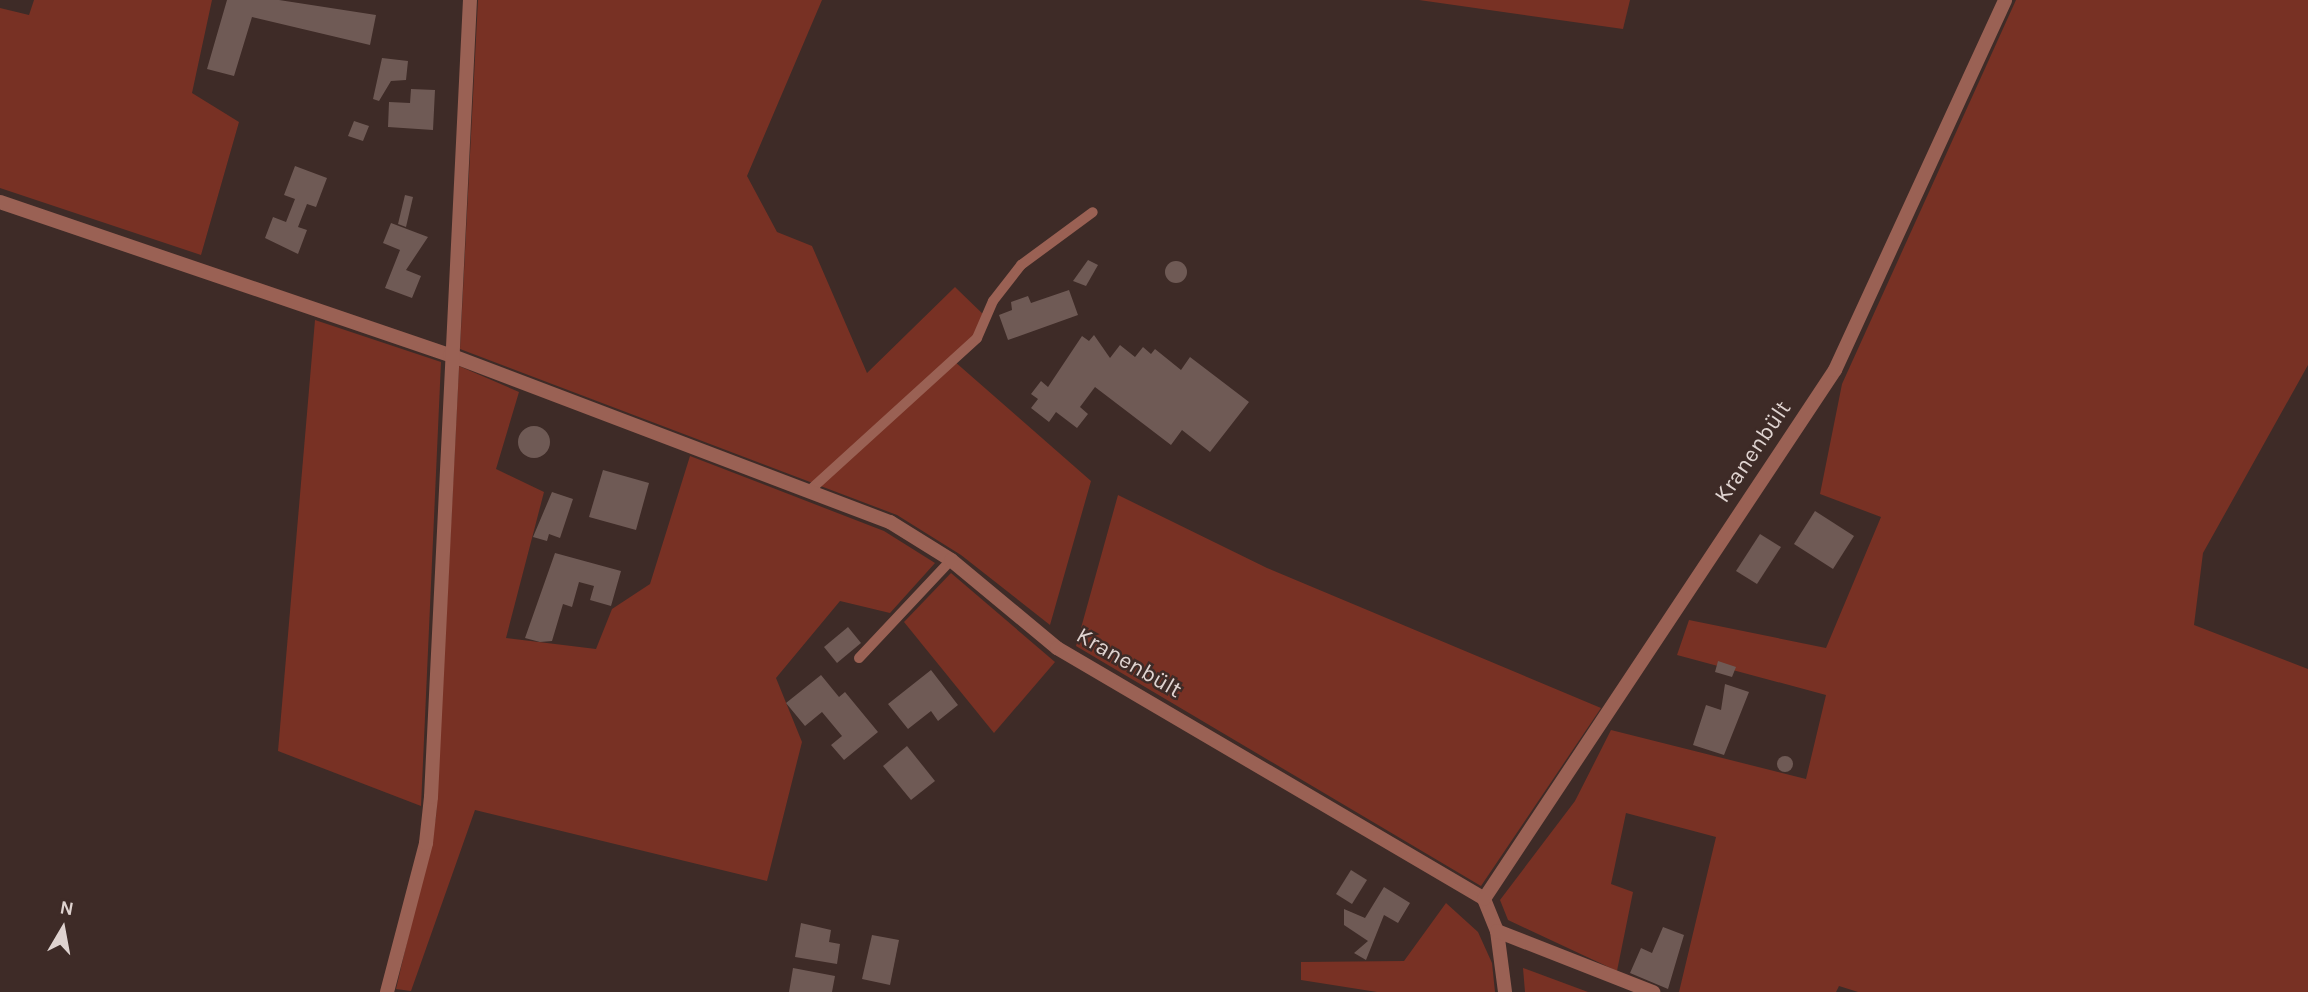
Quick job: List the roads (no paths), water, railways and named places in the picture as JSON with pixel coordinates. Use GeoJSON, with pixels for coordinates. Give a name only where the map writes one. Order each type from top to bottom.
{"type":"FeatureCollection","features":[{"type":"Feature","properties":{"kind":"street"},"geometry":{"type":"LineString","coordinates":[[387,992],[426,843],[431,797],[450,355],[470,0]]}},
{"type":"Feature","properties":{"kind":"street","name":"Kranenbült"},"geometry":{"type":"LineString","coordinates":[[0,202],[450,355],[890,522],[951,561],[1057,648],[1484,899],[1835,370],[2005,0]]}},
{"type":"Feature","properties":{"kind":"street"},"geometry":{"type":"LineString","coordinates":[[1484,899],[1497,931],[1505,992]]}},
{"type":"Feature","properties":{"kind":"street"},"geometry":{"type":"LineString","coordinates":[[1497,931],[1653,992]]}},
{"type":"Feature","properties":{"kind":"lane"},"geometry":{"type":"LineString","coordinates":[[809,491],[977,338],[993,301],[1021,265],[1093,212]]}},
{"type":"Feature","properties":{"kind":"lane"},"geometry":{"type":"LineString","coordinates":[[859,657],[951,561]]}}]}
